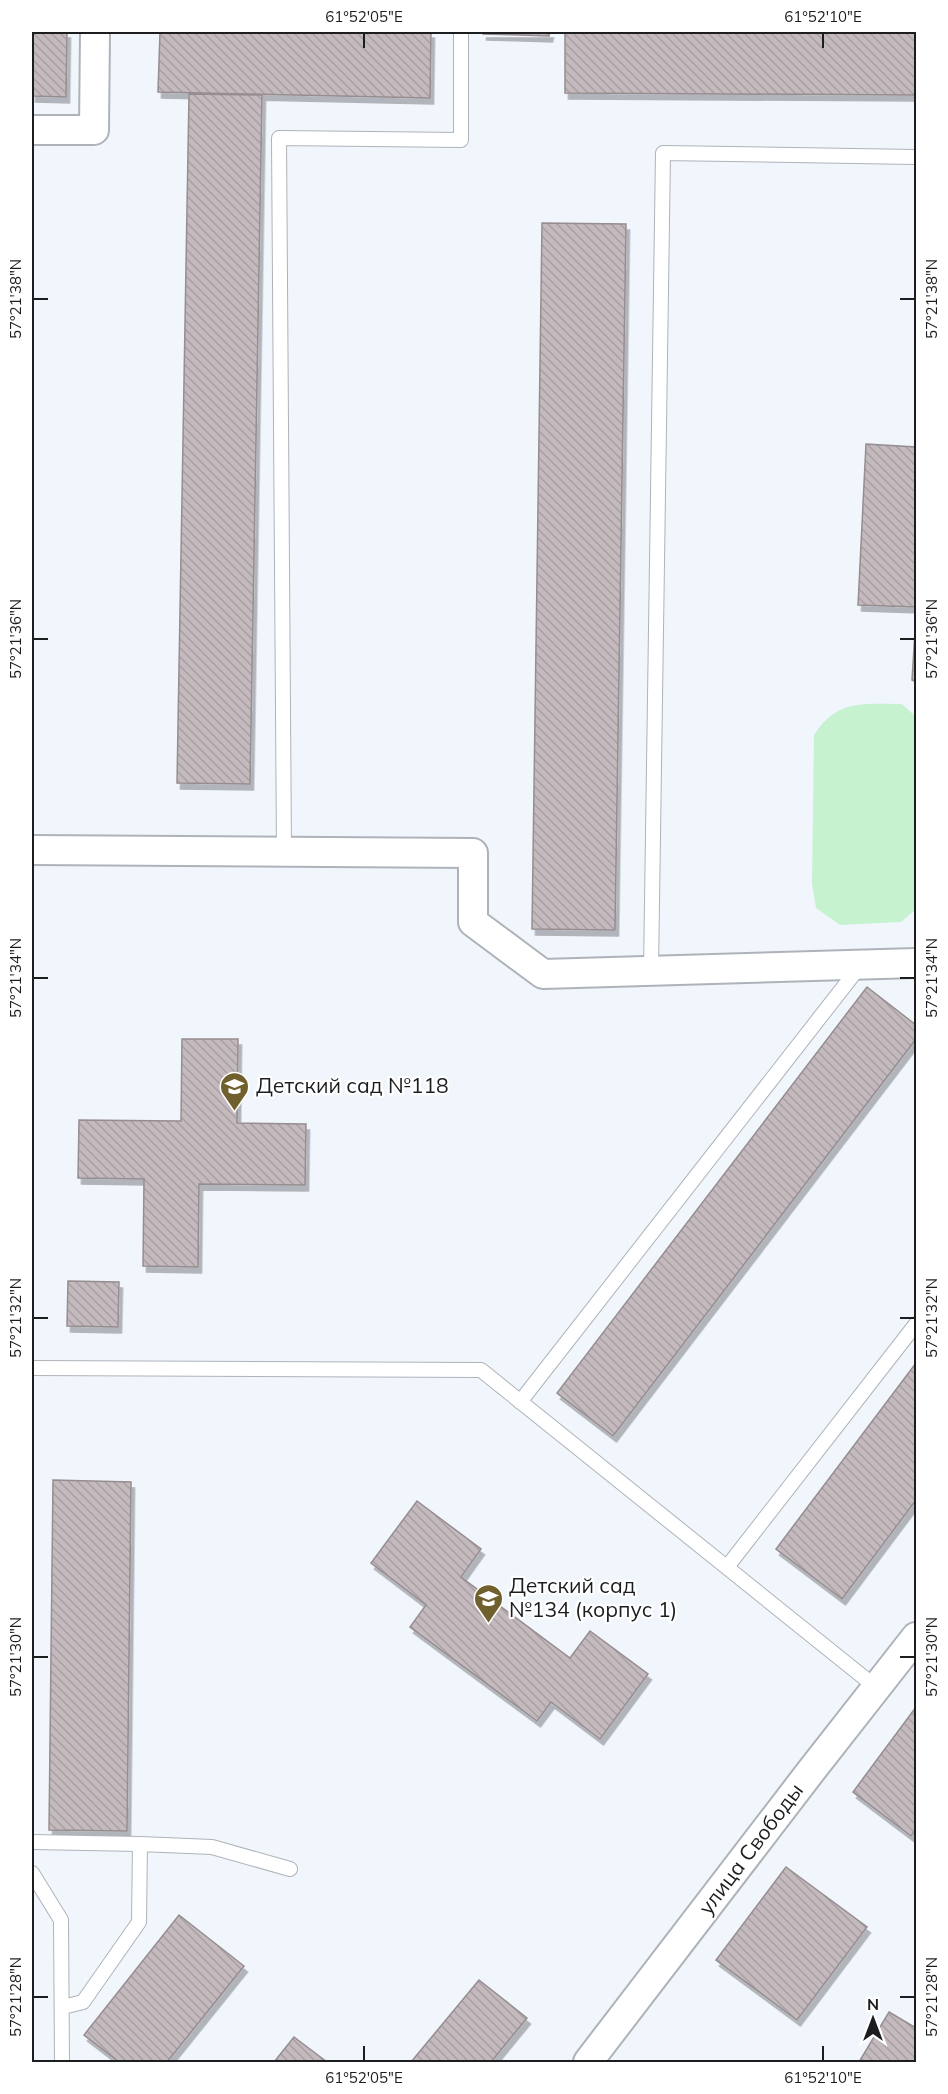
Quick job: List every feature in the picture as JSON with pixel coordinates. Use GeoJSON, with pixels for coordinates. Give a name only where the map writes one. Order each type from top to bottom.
{"type":"FeatureCollection","features":[{"type":"Feature","properties":{"kind":"street"},"geometry":{"type":"LineString","coordinates":[[32,130],[94,130],[95,32]]}},
{"type":"Feature","properties":{"kind":"street"},"geometry":{"type":"LineString","coordinates":[[32,850],[473,853],[473,922],[543,974],[916,963]]}},
{"type":"Feature","properties":{"kind":"street","name":"улица Свободы"},"geometry":{"type":"LineString","coordinates":[[588,2062],[916,1637]]}},
{"type":"Feature","properties":{"kind":"lane"},"geometry":{"type":"LineString","coordinates":[[284,852],[279,138],[461,140],[461,32]]}},
{"type":"Feature","properties":{"kind":"lane"},"geometry":{"type":"LineString","coordinates":[[651,971],[663,153],[916,157]]}},
{"type":"Feature","properties":{"kind":"lane"},"geometry":{"type":"LineString","coordinates":[[520,1402],[861,965]]}},
{"type":"Feature","properties":{"kind":"lane"},"geometry":{"type":"LineString","coordinates":[[727,1567],[916,1324]]}},
{"type":"Feature","properties":{"kind":"lane"},"geometry":{"type":"LineString","coordinates":[[32,1368],[481,1370],[877,1688]]}},
{"type":"Feature","properties":{"kind":"lane"},"geometry":{"type":"LineString","coordinates":[[32,1842],[212,1847],[290,1869]]}},
{"type":"Feature","properties":{"kind":"lane"},"geometry":{"type":"LineString","coordinates":[[63,2007],[83,2002],[138,1922],[141,1844]]}},
{"type":"Feature","properties":{"kind":"lane"},"geometry":{"type":"LineString","coordinates":[[32,1873],[61,1920],[62,2062]]}},
{"type":"Feature","properties":{"kind":"green space"},"geometry":{"type":"Polygon","coordinates":[[[863,704],[902,704],[916,717],[916,909],[901,922],[840,925],[816,908],[812,884],[814,735],[823,723],[842,709],[863,704]]]}},
{"type":"Feature","properties":{"kind":"building"},"geometry":{"type":"Polygon","coordinates":[[[32,32],[67,32],[66,97],[32,96],[32,32]]]}},
{"type":"Feature","properties":{"kind":"building"},"geometry":{"type":"Polygon","coordinates":[[[160,32],[431,32],[430,98],[158,92],[160,32]]]}},
{"type":"Feature","properties":{"kind":"building"},"geometry":{"type":"Polygon","coordinates":[[[483,32],[550,32],[549,36],[483,34],[483,32]]]}},
{"type":"Feature","properties":{"kind":"building"},"geometry":{"type":"Polygon","coordinates":[[[565,32],[916,32],[916,95],[565,93],[565,32]]]}},
{"type":"Feature","properties":{"kind":"building"},"geometry":{"type":"Polygon","coordinates":[[[189,94],[262,95],[250,784],[177,783],[189,94]]]}},
{"type":"Feature","properties":{"kind":"building"},"geometry":{"type":"Polygon","coordinates":[[[542,223],[626,224],[615,930],[532,929],[542,223]]]}},
{"type":"Feature","properties":{"kind":"building"},"geometry":{"type":"Polygon","coordinates":[[[866,444],[916,447],[916,607],[858,605],[866,444]]]}},
{"type":"Feature","properties":{"kind":"building"},"geometry":{"type":"Polygon","coordinates":[[[916,615],[916,682],[912,680],[916,615]]]}},
{"type":"Feature","properties":{"kind":"building"},"geometry":{"type":"Polygon","coordinates":[[[867,987],[916,1025],[916,1039],[613,1436],[557,1393],[867,987]]]}},
{"type":"Feature","properties":{"kind":"building"},"geometry":{"type":"Polygon","coordinates":[[[182,1039],[238,1039],[237,1123],[306,1124],[305,1185],[199,1184],[198,1267],[143,1266],[144,1179],[78,1178],[79,1120],[181,1121],[182,1039]]]}},
{"type":"Feature","properties":{"kind":"building"},"geometry":{"type":"Polygon","coordinates":[[[68,1281],[119,1282],[118,1327],[67,1326],[68,1281]]]}},
{"type":"Feature","properties":{"kind":"building"},"geometry":{"type":"Polygon","coordinates":[[[916,1363],[916,1500],[842,1599],[776,1549],[916,1363]]]}},
{"type":"Feature","properties":{"kind":"building"},"geometry":{"type":"Polygon","coordinates":[[[53,1480],[131,1482],[127,1831],[49,1830],[53,1480]]]}},
{"type":"Feature","properties":{"kind":"building"},"geometry":{"type":"Polygon","coordinates":[[[417,1501],[481,1549],[461,1577],[570,1658],[590,1631],[648,1674],[600,1739],[551,1702],[537,1721],[410,1627],[426,1605],[371,1563],[417,1501]]]}},
{"type":"Feature","properties":{"kind":"building"},"geometry":{"type":"Polygon","coordinates":[[[916,1707],[916,1829],[911,1836],[853,1792],[916,1707]]]}},
{"type":"Feature","properties":{"kind":"building"},"geometry":{"type":"Polygon","coordinates":[[[786,1867],[867,1927],[797,2020],[716,1960],[786,1867]]]}},
{"type":"Feature","properties":{"kind":"building"},"geometry":{"type":"Polygon","coordinates":[[[179,1915],[244,1966],[167,2062],[119,2062],[84,2035],[179,1915]]]}},
{"type":"Feature","properties":{"kind":"building"},"geometry":{"type":"Polygon","coordinates":[[[479,1980],[527,2018],[491,2062],[411,2062],[479,1980]]]}},
{"type":"Feature","properties":{"kind":"building"},"geometry":{"type":"Polygon","coordinates":[[[889,2012],[916,2028],[916,2062],[859,2062],[889,2012]]]}},
{"type":"Feature","properties":{"kind":"building"},"geometry":{"type":"Polygon","coordinates":[[[294,2037],[327,2062],[274,2062],[294,2037]]]}},
{"type":"Feature","properties":{"kind":"place","name":"Детский сад №118"},"geometry":{"type":"Point","coordinates":[235,1112]}},
{"type":"Feature","properties":{"kind":"place","name":"Детский сад №134 (корпус 1)"},"geometry":{"type":"Point","coordinates":[488,1624]}}]}
